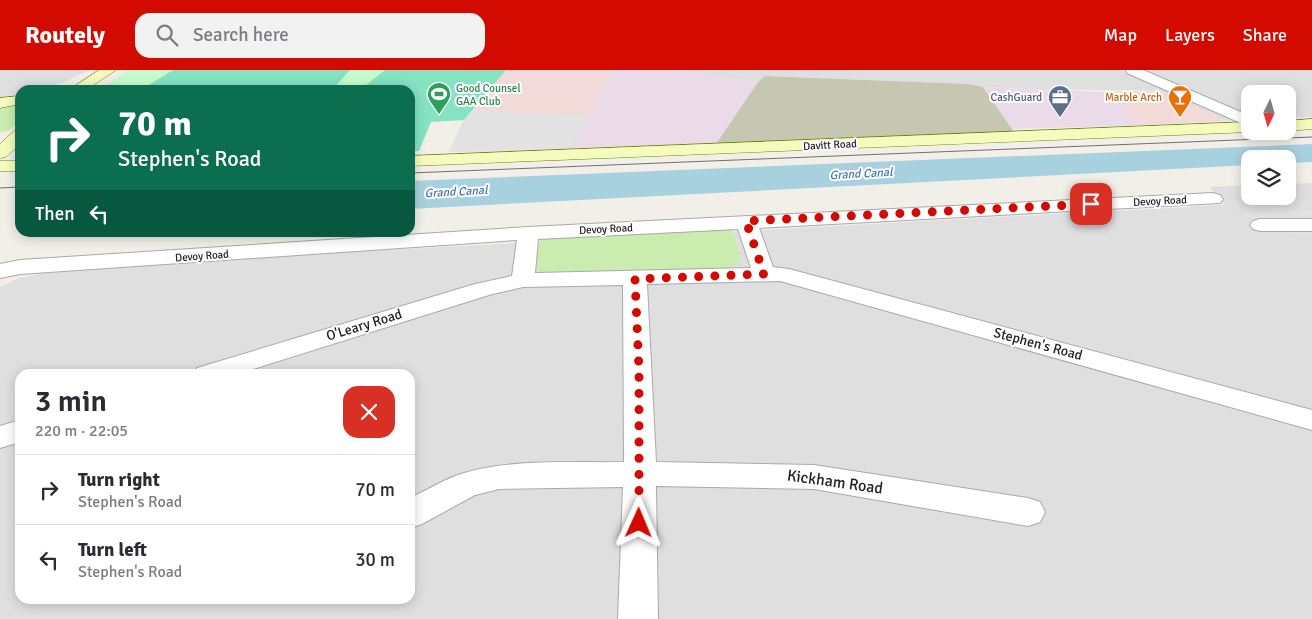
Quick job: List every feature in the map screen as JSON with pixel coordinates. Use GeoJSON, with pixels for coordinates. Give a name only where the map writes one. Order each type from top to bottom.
{"type":"FeatureCollection","features":[{"type":"Feature","properties":{"kind":"main road"},"geometry":{"type":"LineString","coordinates":[[84,85],[109,70]]}},
{"type":"Feature","properties":{"kind":"main road"},"geometry":{"type":"LineString","coordinates":[[0,103],[15,101]]}},
{"type":"Feature","properties":{"kind":"main road"},"geometry":{"type":"LineString","coordinates":[[1296,125],[1312,124]]}},
{"type":"Feature","properties":{"kind":"main road","name":"Davitt Road"},"geometry":{"type":"LineString","coordinates":[[415,161],[1241,127]]}},
{"type":"Feature","properties":{"kind":"main road"},"geometry":{"type":"LineString","coordinates":[[0,153],[15,140]]}},
{"type":"Feature","properties":{"kind":"main road"},"geometry":{"type":"LineString","coordinates":[[0,166],[15,166]]}},
{"type":"Feature","properties":{"kind":"street"},"geometry":{"type":"LineString","coordinates":[[1132,70],[1241,118]]}},
{"type":"Feature","properties":{"kind":"street","name":"Devoy Road"},"geometry":{"type":"LineString","coordinates":[[0,271],[20,267],[458,240],[528,233],[1213,199]]}},
{"type":"Feature","properties":{"kind":"street"},"geometry":{"type":"LineString","coordinates":[[746,221],[764,274]]}},
{"type":"Feature","properties":{"kind":"street"},"geometry":{"type":"LineString","coordinates":[[1260,225],[1312,225]]}},
{"type":"Feature","properties":{"kind":"street"},"geometry":{"type":"LineString","coordinates":[[523,280],[528,233]]}},
{"type":"Feature","properties":{"kind":"street","name":"Stephen's Road"},"geometry":{"type":"LineString","coordinates":[[635,279],[781,274],[1312,420]]}},
{"type":"Feature","properties":{"kind":"street"},"geometry":{"type":"LineString","coordinates":[[635,279],[640,474],[638,619]]}},
{"type":"Feature","properties":{"kind":"street","name":"O'Leary Road"},"geometry":{"type":"LineString","coordinates":[[223,369],[483,289],[523,280],[635,279]]}},
{"type":"Feature","properties":{"kind":"street"},"geometry":{"type":"LineString","coordinates":[[0,436],[15,432]]}},
{"type":"Feature","properties":{"kind":"street","name":"Kickham Road"},"geometry":{"type":"LineString","coordinates":[[415,511],[466,485],[499,477],[640,474],[814,477],[1028,512]]}},
{"type":"Feature","properties":{"kind":"shaded area"},"geometry":{"type":"Polygon","coordinates":[[[0,70],[90,70],[54,85],[15,85],[15,95],[0,97],[0,70]]]}},
{"type":"Feature","properties":{"kind":"shaded area"},"geometry":{"type":"Polygon","coordinates":[[[506,70],[614,70],[567,150],[449,152],[464,120],[506,70]]]}},
{"type":"Feature","properties":{"kind":"shaded area"},"geometry":{"type":"Polygon","coordinates":[[[614,70],[676,70],[758,82],[716,144],[567,150],[614,70]]]}},
{"type":"Feature","properties":{"kind":"shaded area"},"geometry":{"type":"Polygon","coordinates":[[[676,70],[1312,70],[1312,117],[1296,118],[1296,85],[1241,85],[1241,120],[1225,121],[1160,91],[1031,89],[983,87],[968,84],[765,76],[758,82],[676,70]]]}},
{"type":"Feature","properties":{"kind":"shaded area"},"geometry":{"type":"Polygon","coordinates":[[[765,76],[968,84],[983,87],[1014,132],[716,144],[758,82],[765,76]]]}},
{"type":"Feature","properties":{"kind":"shaded area"},"geometry":{"type":"Polygon","coordinates":[[[983,87],[1109,92],[1135,109],[1123,109],[1143,125],[1012,129],[983,87]]]}},
{"type":"Feature","properties":{"kind":"shaded area"},"geometry":{"type":"Polygon","coordinates":[[[1161,91],[1225,121],[1143,125],[1122,108],[1134,109],[1109,92],[1161,91]]]}},
{"type":"Feature","properties":{"kind":"shaded area"},"geometry":{"type":"Polygon","coordinates":[[[473,110],[510,112],[515,114],[521,112],[588,115],[567,150],[449,152],[464,120],[473,110]]]}},
{"type":"Feature","properties":{"kind":"shaded area"},"geometry":{"type":"Polygon","coordinates":[[[1312,183],[1312,619],[0,619],[0,287],[19,278],[75,267],[1223,205],[1210,187],[1241,185],[1241,205],[1296,205],[1296,184],[1312,183]]]}},
{"type":"Feature","properties":{"kind":"shaded area"},"geometry":{"type":"Polygon","coordinates":[[[1312,211],[1312,237],[1253,227],[1251,218],[1243,213],[1312,211]]]}},
{"type":"Feature","properties":{"kind":"green space"},"geometry":{"type":"Polygon","coordinates":[[[127,70],[385,70],[366,85],[107,85],[127,70]]]}},
{"type":"Feature","properties":{"kind":"green space"},"geometry":{"type":"Polygon","coordinates":[[[173,70],[350,70],[336,85],[149,85],[173,70]]]}},
{"type":"Feature","properties":{"kind":"green space","name":"Good Counsel GAA Club"},"geometry":{"type":"Polygon","coordinates":[[[385,70],[506,70],[464,120],[431,122],[419,151],[415,151],[415,85],[366,85],[385,70]]]}},
{"type":"Feature","properties":{"kind":"green space"},"geometry":{"type":"Polygon","coordinates":[[[15,104],[15,125],[8,131],[0,132],[0,105],[15,104]]]}},
{"type":"Feature","properties":{"kind":"green space"},"geometry":{"type":"Polygon","coordinates":[[[726,229],[733,231],[741,259],[733,266],[726,268],[715,270],[548,274],[540,272],[537,268],[540,241],[543,238],[726,229]]]}},
{"type":"Feature","properties":{"kind":"water","name":"Grand Canal"},"geometry":{"type":"Polygon","coordinates":[[[1312,144],[1312,162],[1296,163],[1296,150],[1241,150],[1241,165],[415,209],[415,181],[1312,144]]]}},
{"type":"Feature","properties":{"kind":"tram line"},"geometry":{"type":"LineString","coordinates":[[415,173],[1312,137]]}},
{"type":"Feature","properties":{"kind":"tram line"},"geometry":{"type":"LineString","coordinates":[[0,188],[15,187]]}},
{"type":"Feature","properties":{"kind":"place","name":"Good Counsel GAA Club"},"geometry":{"type":"Point","coordinates":[439,115]}},
{"type":"Feature","properties":{"kind":"place","name":"CashGuard"},"geometry":{"type":"Point","coordinates":[1060,118]}},
{"type":"Feature","properties":{"kind":"place","name":"Marble Arch"},"geometry":{"type":"Point","coordinates":[1180,118]}},
{"type":"Feature","properties":{"kind":"route"},"geometry":{"type":"LineString","coordinates":[[639,523],[639,370],[635,279],[764,274],[746,221],[1091,204]]}}]}
